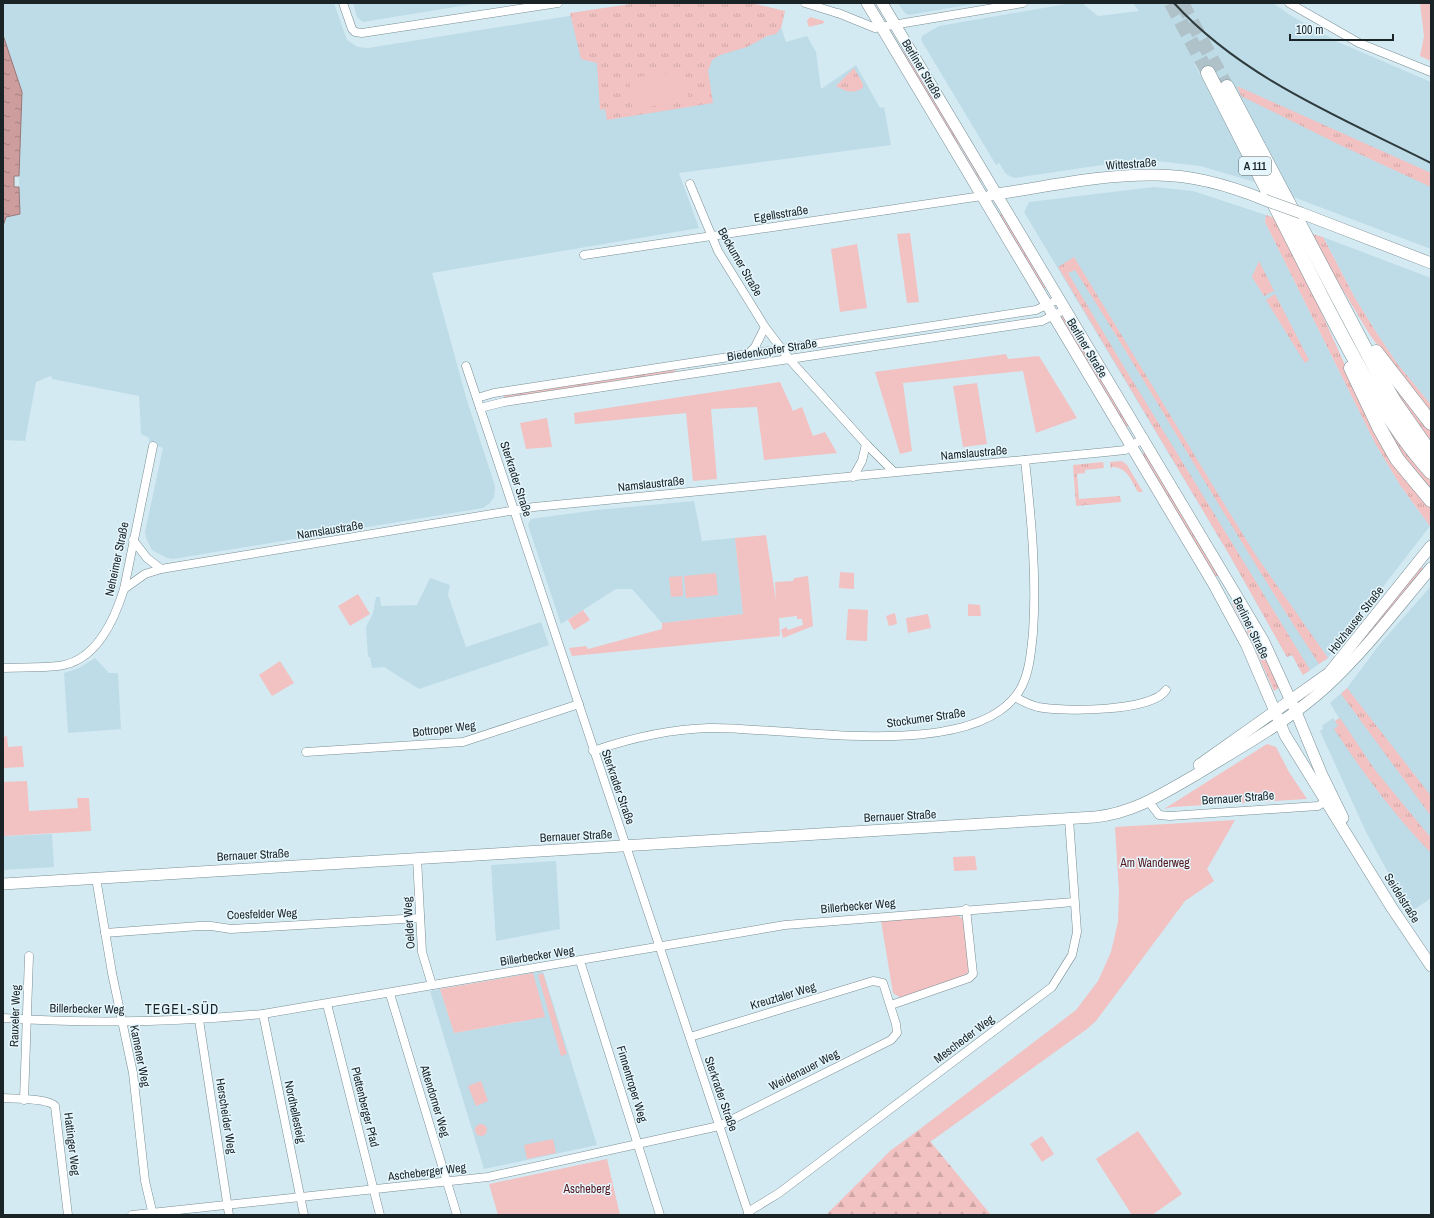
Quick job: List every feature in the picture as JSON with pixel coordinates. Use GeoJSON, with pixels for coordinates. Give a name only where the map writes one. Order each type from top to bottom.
{"type":"FeatureCollection","features":[{"type":"Feature","properties":{"kind":"highway","name":"A 111"},"geometry":{"type":"LineString","coordinates":[[1208,73],[1337,327],[1385,408],[1431,472]]}},
{"type":"Feature","properties":{"kind":"highway","name":"A 111"},"geometry":{"type":"LineString","coordinates":[[1227,87],[1394,401],[1431,454]]}},
{"type":"Feature","properties":{"kind":"highway"},"geometry":{"type":"LineString","coordinates":[[1351,322],[1359,327],[1386,367],[1431,423]]}},
{"type":"Feature","properties":{"kind":"highway"},"geometry":{"type":"LineString","coordinates":[[1337,327],[1337,339],[1379,427],[1398,459],[1431,500]]}},
{"type":"Feature","properties":{"kind":"main road","name":"Berliner Straße"},"geometry":{"type":"LineString","coordinates":[[867,3],[1224,603],[1247,646],[1280,723]]}},
{"type":"Feature","properties":{"kind":"main road","name":"Berliner Straße"},"geometry":{"type":"LineString","coordinates":[[882,3],[1144,438],[1263,640],[1296,712]]}},
{"type":"Feature","properties":{"kind":"main road","name":"Wittestraße"},"geometry":{"type":"LineString","coordinates":[[982,196],[1116,177],[1157,174],[1188,178],[1214,183],[1265,200],[1431,264]]}},
{"type":"Feature","properties":{"kind":"main road","name":"Holzhauser Straße"},"geometry":{"type":"LineString","coordinates":[[1275,711],[1334,668],[1431,546]]}},
{"type":"Feature","properties":{"kind":"main road","name":"Holzhauser Straße"},"geometry":{"type":"LineString","coordinates":[[1280,723],[1327,687],[1431,568]]}},
{"type":"Feature","properties":{"kind":"main road","name":"Bernauer Straße"},"geometry":{"type":"LineString","coordinates":[[1151,801],[1275,711]]}},
{"type":"Feature","properties":{"kind":"main road","name":"Seidelstraße"},"geometry":{"type":"LineString","coordinates":[[1296,712],[1322,775],[1329,799]]}},
{"type":"Feature","properties":{"kind":"main road","name":"Bernauer Straße"},"geometry":{"type":"LineString","coordinates":[[3,884],[1102,817],[1121,813],[1151,801],[1280,723]]}},
{"type":"Feature","properties":{"kind":"main road","name":"Seidelstraße"},"geometry":{"type":"LineString","coordinates":[[1280,723],[1285,735],[1329,799],[1392,908],[1430,963]]}},
{"type":"Feature","properties":{"kind":"street"},"geometry":{"type":"LineString","coordinates":[[343,3],[352,29],[362,34],[558,3]]}},
{"type":"Feature","properties":{"kind":"street"},"geometry":{"type":"LineString","coordinates":[[805,3],[837,13],[875,28],[1023,3]]}},
{"type":"Feature","properties":{"kind":"street"},"geometry":{"type":"LineString","coordinates":[[1289,3],[1359,43],[1431,72]]}},
{"type":"Feature","properties":{"kind":"street","name":"Beckumer Straße"},"geometry":{"type":"LineString","coordinates":[[690,184],[710,236],[734,279],[765,327],[790,360],[866,444],[894,472]]}},
{"type":"Feature","properties":{"kind":"street","name":"Egellsstraße"},"geometry":{"type":"LineString","coordinates":[[584,255],[982,196]]}},
{"type":"Feature","properties":{"kind":"street","name":"Biedenkopfer Straße"},"geometry":{"type":"LineString","coordinates":[[477,398],[494,393],[1036,310],[1059,299]]}},
{"type":"Feature","properties":{"kind":"street","name":"Biedenkopfer Straße"},"geometry":{"type":"LineString","coordinates":[[480,408],[504,402],[1042,321],[1066,309]]}},
{"type":"Feature","properties":{"kind":"street"},"geometry":{"type":"LineString","coordinates":[[749,366],[747,354],[755,347],[765,327]]}},
{"type":"Feature","properties":{"kind":"street","name":"Sterkrader Straße"},"geometry":{"type":"LineString","coordinates":[[466,366],[748,1213]]}},
{"type":"Feature","properties":{"kind":"street","name":"Namslaustraße"},"geometry":{"type":"LineString","coordinates":[[124,589],[145,574],[161,569],[547,506],[1125,450],[1144,438]]}},
{"type":"Feature","properties":{"kind":"street"},"geometry":{"type":"LineString","coordinates":[[853,477],[862,461],[866,444]]}},
{"type":"Feature","properties":{"kind":"street","name":"Neheimer Straße"},"geometry":{"type":"LineString","coordinates":[[3,668],[59,666],[83,656],[97,644],[105,633],[118,609],[124,589],[153,446]]}},
{"type":"Feature","properties":{"kind":"street","name":"Stockumer Straße"},"geometry":{"type":"LineString","coordinates":[[593,751],[639,737],[665,732],[708,728],[746,728],[838,737],[877,737],[914,734],[948,729],[982,721],[1003,710],[1015,697],[1029,668],[1034,610],[1034,555],[1025,460]]}},
{"type":"Feature","properties":{"kind":"street"},"geometry":{"type":"LineString","coordinates":[[134,540],[147,558],[161,569]]}},
{"type":"Feature","properties":{"kind":"street"},"geometry":{"type":"LineString","coordinates":[[1015,697],[1038,707],[1061,710],[1089,710],[1119,707],[1146,701],[1160,696],[1166,690]]}},
{"type":"Feature","properties":{"kind":"street","name":"Bottroper Weg"},"geometry":{"type":"LineString","coordinates":[[306,752],[463,742],[578,704]]}},
{"type":"Feature","properties":{"kind":"street","name":"Bernauer Straße"},"geometry":{"type":"LineString","coordinates":[[1151,801],[1159,815],[1170,816],[1318,806],[1329,799]]}},
{"type":"Feature","properties":{"kind":"street","name":"Mescheder Weg"},"geometry":{"type":"LineString","coordinates":[[748,1213],[785,1188],[1052,987],[1061,976],[1072,955],[1077,932],[1069,819]]}},
{"type":"Feature","properties":{"kind":"street","name":"Oelder Weg"},"geometry":{"type":"LineString","coordinates":[[417,858],[422,952],[432,985]]}},
{"type":"Feature","properties":{"kind":"street","name":"Kamener Weg"},"geometry":{"type":"LineString","coordinates":[[96,878],[121,1022],[133,1073],[145,1181],[153,1214]]}},
{"type":"Feature","properties":{"kind":"street","name":"Billerbecker Weg"},"geometry":{"type":"LineString","coordinates":[[3,1018],[26,1020],[121,1022],[199,1020],[263,1014],[390,994],[432,985],[785,925],[966,909],[1074,902]]}},
{"type":"Feature","properties":{"kind":"street"},"geometry":{"type":"LineString","coordinates":[[891,1005],[969,978],[973,974],[966,909]]}},
{"type":"Feature","properties":{"kind":"street","name":"Coesfelder Weg"},"geometry":{"type":"LineString","coordinates":[[105,933],[199,926],[232,929],[420,918]]}},
{"type":"Feature","properties":{"kind":"street","name":"Rauxeler Weg"},"geometry":{"type":"LineString","coordinates":[[24,1100],[29,956]]}},
{"type":"Feature","properties":{"kind":"street","name":"Finnentroper Weg"},"geometry":{"type":"LineString","coordinates":[[580,961],[660,1215]]}},
{"type":"Feature","properties":{"kind":"street","name":"Kreuztaler Weg"},"geometry":{"type":"LineString","coordinates":[[690,1037],[873,981],[883,983],[891,1005]]}},
{"type":"Feature","properties":{"kind":"street","name":"Attendorner Weg"},"geometry":{"type":"LineString","coordinates":[[390,994],[458,1215]]}},
{"type":"Feature","properties":{"kind":"street","name":"Plettenberger Pfad"},"geometry":{"type":"LineString","coordinates":[[327,1004],[380,1215]]}},
{"type":"Feature","properties":{"kind":"street","name":"Weidenauer Weg"},"geometry":{"type":"LineString","coordinates":[[720,1126],[891,1040],[897,1033],[891,1005]]}},
{"type":"Feature","properties":{"kind":"street","name":"Nordhellesteig"},"geometry":{"type":"LineString","coordinates":[[263,1014],[304,1215]]}},
{"type":"Feature","properties":{"kind":"street","name":"Herscheider Weg"},"geometry":{"type":"LineString","coordinates":[[199,1020],[229,1215]]}},
{"type":"Feature","properties":{"kind":"street","name":"Hattinger Weg"},"geometry":{"type":"LineString","coordinates":[[3,1098],[45,1100],[55,1106],[68,1215]]}},
{"type":"Feature","properties":{"kind":"street","name":"Ascheberger Weg"},"geometry":{"type":"LineString","coordinates":[[132,1215],[153,1214],[488,1177],[637,1143],[720,1126]]}},
{"type":"Feature","properties":{"kind":"shaded area"},"geometry":{"type":"Polygon","coordinates":[[[3,3],[334,3],[347,40],[358,47],[368,48],[650,3],[730,3],[784,17],[781,27],[786,42],[807,36],[816,52],[821,89],[856,65],[880,108],[884,107],[891,145],[679,173],[699,228],[432,273],[466,397],[495,486],[494,497],[490,503],[483,508],[173,559],[167,558],[152,550],[146,538],[145,532],[163,448],[149,442],[149,438],[141,434],[139,396],[52,379],[51,376],[36,382],[25,441],[3,440],[3,226],[6,217],[20,214],[19,176],[22,92],[3,35],[3,3]]]}},
{"type":"Feature","properties":{"kind":"shaded area"},"geometry":{"type":"Polygon","coordinates":[[[353,3],[480,3],[363,22],[357,17],[353,3]]]}},
{"type":"Feature","properties":{"kind":"shaded area"},"geometry":{"type":"Polygon","coordinates":[[[898,3],[979,3],[909,15],[905,13],[898,3]]]}},
{"type":"Feature","properties":{"kind":"shaded area"},"geometry":{"type":"Polygon","coordinates":[[[1072,3],[1082,3],[1098,16],[1139,11],[1133,3],[1273,3],[1290,15],[1338,42],[1431,82],[1431,249],[1293,197],[1241,97],[1194,63],[1255,182],[1200,166],[1157,161],[1116,163],[1014,178],[1006,174],[999,163],[996,165],[921,40],[922,36],[939,26],[1072,3]]]}},
{"type":"Feature","properties":{"kind":"shaded area"},"geometry":{"type":"Polygon","coordinates":[[[1154,187],[1193,191],[1266,215],[1265,222],[1375,443],[1400,485],[1430,526],[1328,658],[1303,675],[1292,655],[1287,657],[1230,556],[1024,212],[1029,202],[1154,187]]]}},
{"type":"Feature","properties":{"kind":"shaded area"},"geometry":{"type":"Polygon","coordinates":[[[1323,237],[1431,278],[1431,405],[1396,362],[1376,332],[1355,298],[1323,237]]]}},
{"type":"Feature","properties":{"kind":"shaded area"},"geometry":{"type":"Polygon","coordinates":[[[694,501],[702,541],[735,538],[743,614],[662,623],[632,589],[616,589],[561,624],[528,525],[531,519],[596,510],[694,501]]]}},
{"type":"Feature","properties":{"kind":"shaded area"},"geometry":{"type":"Polygon","coordinates":[[[430,578],[450,585],[448,595],[466,647],[541,622],[549,645],[419,689],[384,667],[372,668],[370,657],[368,657],[366,627],[373,613],[376,597],[380,597],[381,606],[417,605],[430,578]]]}},
{"type":"Feature","properties":{"kind":"shaded area"},"geometry":{"type":"Polygon","coordinates":[[[1431,586],[1431,898],[1412,911],[1390,876],[1366,832],[1320,731],[1323,729],[1322,726],[1333,718],[1335,721],[1339,718],[1330,703],[1347,688],[1380,644],[1431,586]]]}},
{"type":"Feature","properties":{"kind":"shaded area"},"geometry":{"type":"Polygon","coordinates":[[[95,658],[109,673],[118,673],[121,729],[68,733],[64,673],[79,668],[95,658]]]}},
{"type":"Feature","properties":{"kind":"shaded area"},"geometry":{"type":"Polygon","coordinates":[[[52,834],[54,867],[3,870],[3,836],[52,834]]]}},
{"type":"Feature","properties":{"kind":"shaded area"},"geometry":{"type":"Polygon","coordinates":[[[556,861],[560,929],[496,941],[491,865],[556,861]]]}},
{"type":"Feature","properties":{"kind":"shaded area"},"geometry":{"type":"Polygon","coordinates":[[[543,971],[597,1145],[484,1169],[430,991],[440,989],[454,1033],[524,1021],[510,977],[543,971]]]}},
{"type":"Feature","properties":{"kind":"green space"},"geometry":{"type":"Polygon","coordinates":[[[637,3],[751,3],[785,11],[781,28],[776,34],[767,36],[747,47],[720,55],[712,60],[708,71],[713,103],[607,120],[605,109],[600,110],[597,63],[581,59],[570,13],[637,3]]]}},
{"type":"Feature","properties":{"kind":"green space"},"geometry":{"type":"Polygon","coordinates":[[[1420,3],[1431,3],[1431,61],[1420,56],[1424,36],[1420,3]]]}},
{"type":"Feature","properties":{"kind":"green space"},"geometry":{"type":"Polygon","coordinates":[[[810,17],[824,21],[824,23],[809,27],[807,21],[810,17]]]}},
{"type":"Feature","properties":{"kind":"green space"},"geometry":{"type":"Polygon","coordinates":[[[897,42],[944,113],[983,180],[980,180],[960,146],[951,135],[895,43],[897,42]]]}},
{"type":"Feature","properties":{"kind":"green space"},"geometry":{"type":"Polygon","coordinates":[[[854,68],[863,84],[863,88],[850,92],[836,86],[854,68]]]}},
{"type":"Feature","properties":{"kind":"green space"},"geometry":{"type":"Polygon","coordinates":[[[685,71],[689,101],[632,109],[629,78],[685,71]]]}},
{"type":"Feature","properties":{"kind":"green space"},"geometry":{"type":"Polygon","coordinates":[[[1237,86],[1431,173],[1431,187],[1342,146],[1241,96],[1237,86]]]}},
{"type":"Feature","properties":{"kind":"green space"},"geometry":{"type":"Polygon","coordinates":[[[1001,214],[1048,287],[1043,289],[998,215],[1001,214]]]}},
{"type":"Feature","properties":{"kind":"green space"},"geometry":{"type":"Polygon","coordinates":[[[1266,215],[1275,218],[1309,285],[1362,403],[1423,499],[1431,507],[1430,526],[1400,485],[1375,443],[1265,222],[1266,215]]]}},
{"type":"Feature","properties":{"kind":"green space"},"geometry":{"type":"Polygon","coordinates":[[[910,233],[919,302],[907,303],[897,234],[910,233]]]}},
{"type":"Feature","properties":{"kind":"green space"},"geometry":{"type":"Polygon","coordinates":[[[1312,234],[1323,237],[1355,298],[1376,332],[1396,362],[1431,405],[1431,417],[1370,335],[1329,267],[1312,234]]]}},
{"type":"Feature","properties":{"kind":"green space"},"geometry":{"type":"Polygon","coordinates":[[[857,244],[867,308],[840,312],[831,249],[857,244]]]}},
{"type":"Feature","properties":{"kind":"green space"},"geometry":{"type":"Polygon","coordinates":[[[1074,257],[1257,557],[1328,658],[1319,664],[1075,270],[1068,273],[1310,670],[1303,675],[1292,655],[1287,657],[1230,556],[1058,267],[1074,257]]]}},
{"type":"Feature","properties":{"kind":"green space"},"geometry":{"type":"Polygon","coordinates":[[[1259,261],[1274,291],[1264,296],[1252,277],[1259,261]]]}},
{"type":"Feature","properties":{"kind":"green space"},"geometry":{"type":"Polygon","coordinates":[[[1275,294],[1309,360],[1305,363],[1266,300],[1275,294]]]}},
{"type":"Feature","properties":{"kind":"green space"},"geometry":{"type":"Polygon","coordinates":[[[1064,315],[1130,425],[1126,427],[1060,318],[1064,315]]]}},
{"type":"Feature","properties":{"kind":"green space"},"geometry":{"type":"Polygon","coordinates":[[[1006,354],[1008,359],[1039,356],[1077,418],[1036,433],[1023,371],[903,383],[912,451],[900,454],[875,372],[1006,354]]]}},
{"type":"Feature","properties":{"kind":"green space"},"geometry":{"type":"Polygon","coordinates":[[[1380,364],[1431,430],[1431,443],[1405,407],[1380,364]]]}},
{"type":"Feature","properties":{"kind":"green space"},"geometry":{"type":"Polygon","coordinates":[[[675,367],[675,373],[505,399],[504,396],[504,394],[675,367]]]}},
{"type":"Feature","properties":{"kind":"green space"},"geometry":{"type":"Polygon","coordinates":[[[780,382],[793,411],[802,407],[813,436],[825,432],[837,453],[764,460],[757,407],[711,409],[717,479],[693,481],[686,413],[575,424],[574,413],[780,382]]]}},
{"type":"Feature","properties":{"kind":"green space"},"geometry":{"type":"Polygon","coordinates":[[[977,383],[987,444],[963,447],[953,386],[977,383]]]}},
{"type":"Feature","properties":{"kind":"green space"},"geometry":{"type":"Polygon","coordinates":[[[1366,388],[1412,457],[1431,480],[1431,494],[1399,452],[1366,388]]]}},
{"type":"Feature","properties":{"kind":"green space"},"geometry":{"type":"Polygon","coordinates":[[[547,418],[552,447],[526,449],[520,423],[547,418]]]}},
{"type":"Feature","properties":{"kind":"green space"},"geometry":{"type":"Polygon","coordinates":[[[1145,452],[1219,576],[1215,576],[1142,454],[1145,452]]]}},
{"type":"Feature","properties":{"kind":"green space"},"geometry":{"type":"Polygon","coordinates":[[[1122,461],[1127,465],[1143,492],[1138,492],[1128,475],[1121,469],[1112,467],[1111,470],[1110,462],[1122,461]]]}},
{"type":"Feature","properties":{"kind":"green space"},"geometry":{"type":"Polygon","coordinates":[[[1103,462],[1104,468],[1085,470],[1085,473],[1077,474],[1079,499],[1120,496],[1121,502],[1076,506],[1073,465],[1103,462]]]}},
{"type":"Feature","properties":{"kind":"green space"},"geometry":{"type":"Polygon","coordinates":[[[766,535],[776,601],[775,582],[793,581],[794,578],[808,576],[813,626],[783,638],[781,630],[786,627],[788,630],[803,625],[802,619],[797,619],[797,616],[779,618],[780,636],[572,656],[569,648],[586,646],[588,649],[662,629],[662,623],[743,614],[735,538],[766,535]]]}},
{"type":"Feature","properties":{"kind":"green space"},"geometry":{"type":"Polygon","coordinates":[[[1420,566],[1424,569],[1348,659],[1347,658],[1420,566]]]}},
{"type":"Feature","properties":{"kind":"green space"},"geometry":{"type":"Polygon","coordinates":[[[840,572],[854,573],[854,589],[839,588],[840,572]]]}},
{"type":"Feature","properties":{"kind":"green space"},"geometry":{"type":"Polygon","coordinates":[[[716,573],[718,595],[686,598],[684,576],[716,573]]]}},
{"type":"Feature","properties":{"kind":"green space"},"geometry":{"type":"Polygon","coordinates":[[[682,576],[683,596],[671,597],[669,577],[682,576]]]}},
{"type":"Feature","properties":{"kind":"green space"},"geometry":{"type":"Polygon","coordinates":[[[358,594],[370,614],[350,626],[338,606],[358,594]]]}},
{"type":"Feature","properties":{"kind":"green space"},"geometry":{"type":"Polygon","coordinates":[[[1235,601],[1265,655],[1280,687],[1274,691],[1252,642],[1232,603],[1235,601]]]}},
{"type":"Feature","properties":{"kind":"green space"},"geometry":{"type":"Polygon","coordinates":[[[968,604],[980,605],[981,616],[968,616],[968,604]]]}},
{"type":"Feature","properties":{"kind":"green space"},"geometry":{"type":"Polygon","coordinates":[[[848,609],[868,610],[867,641],[846,640],[848,609]]]}},
{"type":"Feature","properties":{"kind":"green space"},"geometry":{"type":"Polygon","coordinates":[[[583,610],[590,620],[574,630],[568,620],[583,610]]]}},
{"type":"Feature","properties":{"kind":"green space"},"geometry":{"type":"Polygon","coordinates":[[[895,613],[897,624],[889,626],[886,616],[895,613]]]}},
{"type":"Feature","properties":{"kind":"green space"},"geometry":{"type":"Polygon","coordinates":[[[928,614],[931,628],[908,633],[906,618],[928,614]]]}},
{"type":"Feature","properties":{"kind":"green space"},"geometry":{"type":"Polygon","coordinates":[[[280,661],[294,683],[272,696],[259,675],[280,661]]]}},
{"type":"Feature","properties":{"kind":"green space"},"geometry":{"type":"Polygon","coordinates":[[[1347,688],[1431,796],[1431,816],[1341,694],[1347,688]]]}},
{"type":"Feature","properties":{"kind":"green space"},"geometry":{"type":"Polygon","coordinates":[[[1340,718],[1375,770],[1431,838],[1431,853],[1392,809],[1368,778],[1334,729],[1338,726],[1335,721],[1340,718]]]}},
{"type":"Feature","properties":{"kind":"green space"},"geometry":{"type":"Polygon","coordinates":[[[7,736],[8,747],[22,746],[24,767],[3,768],[3,737],[7,736]]]}},
{"type":"Feature","properties":{"kind":"green space"},"geometry":{"type":"Polygon","coordinates":[[[1267,744],[1276,747],[1289,772],[1307,799],[1172,807],[1164,809],[1267,744]]]}},
{"type":"Feature","properties":{"kind":"green space"},"geometry":{"type":"Polygon","coordinates":[[[27,781],[29,811],[78,808],[77,798],[89,798],[91,831],[3,836],[3,782],[27,781]]]}},
{"type":"Feature","properties":{"kind":"green space","name":"Am Wanderweg"},"geometry":{"type":"Polygon","coordinates":[[[1235,820],[1207,869],[1214,881],[1185,901],[1096,1021],[930,1142],[920,1129],[1076,1010],[1098,981],[1111,952],[1118,922],[1119,892],[1115,827],[1235,820]]]}},
{"type":"Feature","properties":{"kind":"green space"},"geometry":{"type":"Polygon","coordinates":[[[975,856],[977,870],[954,871],[953,857],[975,856]]]}},
{"type":"Feature","properties":{"kind":"green space"},"geometry":{"type":"Polygon","coordinates":[[[957,915],[963,919],[970,966],[968,972],[963,977],[901,998],[893,993],[881,921],[957,915]]]}},
{"type":"Feature","properties":{"kind":"green space"},"geometry":{"type":"Polygon","coordinates":[[[533,973],[545,1017],[454,1033],[440,989],[533,973]]]}},
{"type":"Feature","properties":{"kind":"green space"},"geometry":{"type":"Polygon","coordinates":[[[543,973],[567,1054],[561,1056],[538,975],[543,973]]]}},
{"type":"Feature","properties":{"kind":"green space"},"geometry":{"type":"Polygon","coordinates":[[[481,1081],[488,1101],[476,1106],[468,1086],[481,1081]]]}},
{"type":"Feature","properties":{"kind":"green space"},"geometry":{"type":"Polygon","coordinates":[[[479,1124],[483,1124],[487,1130],[483,1136],[479,1136],[475,1132],[475,1128],[479,1124]]]}},
{"type":"Feature","properties":{"kind":"green space"},"geometry":{"type":"Polygon","coordinates":[[[920,1129],[991,1215],[826,1215],[890,1151],[920,1129]]]}},
{"type":"Feature","properties":{"kind":"green space"},"geometry":{"type":"Polygon","coordinates":[[[1138,1131],[1182,1194],[1152,1215],[1132,1215],[1096,1159],[1138,1131]]]}},
{"type":"Feature","properties":{"kind":"green space"},"geometry":{"type":"Polygon","coordinates":[[[1042,1136],[1054,1154],[1042,1162],[1030,1144],[1042,1136]]]}},
{"type":"Feature","properties":{"kind":"green space"},"geometry":{"type":"Polygon","coordinates":[[[553,1139],[556,1153],[527,1159],[524,1145],[553,1139]]]}},
{"type":"Feature","properties":{"kind":"green space","name":"Ascheberg"},"geometry":{"type":"Polygon","coordinates":[[[607,1159],[620,1215],[498,1215],[489,1184],[607,1159]]]}},
{"type":"Feature","properties":{"kind":"water"},"geometry":{"type":"Polygon","coordinates":[[[3,35],[22,92],[19,176],[14,176],[14,187],[19,187],[20,214],[6,217],[3,226],[3,35]]]}},
{"type":"Feature","properties":{"kind":"tunnel"},"geometry":{"type":"LineString","coordinates":[[1171,3],[1208,73]]}},
{"type":"Feature","properties":{"kind":"tunnel"},"geometry":{"type":"LineString","coordinates":[[1182,3],[1227,87]]}},
{"type":"Feature","properties":{"kind":"railway"},"geometry":{"type":"LineString","coordinates":[[1174,3],[1201,30],[1230,53],[1262,75],[1329,112],[1431,163]]}},
{"type":"Feature","properties":{"kind":"district","name":"TEGEL-SÜD"},"geometry":{"type":"Point","coordinates":[182,1009]}}]}
